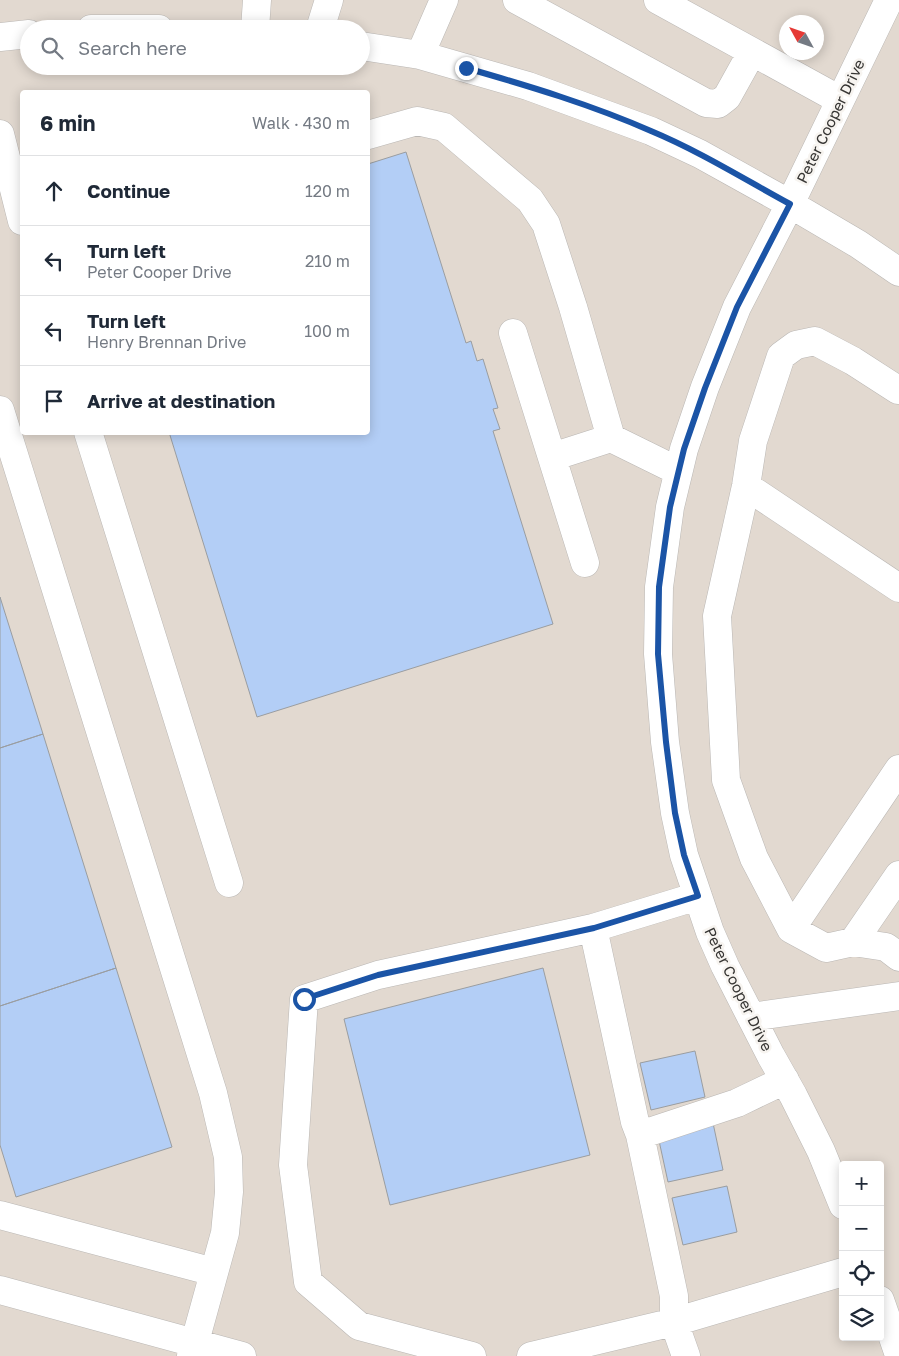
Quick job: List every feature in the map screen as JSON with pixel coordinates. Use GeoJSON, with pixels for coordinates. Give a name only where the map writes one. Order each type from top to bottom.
{"type":"FeatureCollection","features":[{"type":"Feature","properties":{"kind":"street"},"geometry":{"type":"LineString","coordinates":[[256,20],[257,0]]}},
{"type":"Feature","properties":{"kind":"street"},"geometry":{"type":"LineString","coordinates":[[323,20],[329,0]]}},
{"type":"Feature","properties":{"kind":"street"},"geometry":{"type":"LineString","coordinates":[[420,55],[444,0]]}},
{"type":"Feature","properties":{"kind":"street"},"geometry":{"type":"LineString","coordinates":[[517,0],[706,103],[718,104],[726,97],[752,52]]}},
{"type":"Feature","properties":{"kind":"street"},"geometry":{"type":"LineString","coordinates":[[658,0],[840,100]]}},
{"type":"Feature","properties":{"kind":"street","name":"Peter Cooper Drive"},"geometry":{"type":"LineString","coordinates":[[839,1195],[821,1151],[724,966],[710,932],[684,855],[675,813],[666,742],[658,654],[659,587],[670,507],[678,471],[705,388],[737,307],[790,204],[889,0]]}},
{"type":"Feature","properties":{"kind":"street"},"geometry":{"type":"LineString","coordinates":[[0,37],[20,35]]}},
{"type":"Feature","properties":{"kind":"street"},"geometry":{"type":"LineString","coordinates":[[370,47],[420,55],[528,86],[651,131],[700,154],[790,204],[858,244],[899,272]]}},
{"type":"Feature","properties":{"kind":"street"},"geometry":{"type":"LineString","coordinates":[[370,135],[397,126],[418,122],[444,127],[530,200],[546,224],[573,307],[611,438]]}},
{"type":"Feature","properties":{"kind":"street"},"geometry":{"type":"LineString","coordinates":[[0,134],[20,214]]}},
{"type":"Feature","properties":{"kind":"street"},"geometry":{"type":"LineString","coordinates":[[513,333],[585,563]]}},
{"type":"Feature","properties":{"kind":"street"},"geometry":{"type":"LineString","coordinates":[[899,390],[853,361],[815,341],[796,345],[781,356],[752,441],[746,486],[718,616],[726,780],[754,858],[791,929],[826,948],[854,942],[886,947],[899,958]]}},
{"type":"Feature","properties":{"kind":"street"},"geometry":{"type":"LineString","coordinates":[[0,410],[11,482],[215,1102],[228,1157],[229,1192],[225,1233],[192,1350]]}},
{"type":"Feature","properties":{"kind":"street"},"geometry":{"type":"LineString","coordinates":[[89,435],[229,883]]}},
{"type":"Feature","properties":{"kind":"street"},"geometry":{"type":"LineString","coordinates":[[552,457],[611,438],[678,471]]}},
{"type":"Feature","properties":{"kind":"street"},"geometry":{"type":"LineString","coordinates":[[746,486],[899,588]]}},
{"type":"Feature","properties":{"kind":"street"},"geometry":{"type":"LineString","coordinates":[[791,929],[899,769]]}},
{"type":"Feature","properties":{"kind":"street"},"geometry":{"type":"LineString","coordinates":[[854,942],[899,875]]}},
{"type":"Feature","properties":{"kind":"street"},"geometry":{"type":"LineString","coordinates":[[472,1356],[359,1326],[308,1282],[293,1165],[304,999],[378,975],[594,928],[698,896]]}},
{"type":"Feature","properties":{"kind":"street"},"geometry":{"type":"LineString","coordinates":[[594,928],[674,1296],[674,1322],[686,1356]]}},
{"type":"Feature","properties":{"kind":"street"},"geometry":{"type":"LineString","coordinates":[[751,1017],[899,996]]}},
{"type":"Feature","properties":{"kind":"street"},"geometry":{"type":"LineString","coordinates":[[640,1135],[737,1103],[785,1080]]}},
{"type":"Feature","properties":{"kind":"street"},"geometry":{"type":"LineString","coordinates":[[0,1215],[214,1272]]}},
{"type":"Feature","properties":{"kind":"street"},"geometry":{"type":"LineString","coordinates":[[531,1356],[674,1322],[839,1273]]}},
{"type":"Feature","properties":{"kind":"street"},"geometry":{"type":"LineString","coordinates":[[0,1290],[192,1350],[242,1356]]}},
{"type":"Feature","properties":{"kind":"street"},"geometry":{"type":"LineString","coordinates":[[884,1312],[899,1355]]}},
{"type":"Feature","properties":{"kind":"street"},"geometry":{"type":"LineString","coordinates":[[576,1345],[606,1356]]}},
{"type":"Feature","properties":{"kind":"shaded area"},"geometry":{"type":"Polygon","coordinates":[[[0,0],[899,0],[899,1356],[0,1356],[0,0]]]}},
{"type":"Feature","properties":{"kind":"building"},"geometry":{"type":"Polygon","coordinates":[[[406,152],[466,343],[471,341],[477,361],[483,359],[498,408],[493,409],[500,429],[493,431],[553,624],[257,717],[170,435],[370,435],[370,163],[406,152]]]}},
{"type":"Feature","properties":{"kind":"building"},"geometry":{"type":"Polygon","coordinates":[[[0,597],[43,734],[0,748],[0,597]]]}},
{"type":"Feature","properties":{"kind":"building"},"geometry":{"type":"Polygon","coordinates":[[[43,734],[116,968],[0,1006],[0,748],[43,734]]]}},
{"type":"Feature","properties":{"kind":"building"},"geometry":{"type":"Polygon","coordinates":[[[116,968],[172,1147],[16,1197],[0,1145],[0,1006],[116,968]]]}},
{"type":"Feature","properties":{"kind":"building"},"geometry":{"type":"Polygon","coordinates":[[[543,968],[590,1155],[390,1205],[344,1019],[543,968]]]}},
{"type":"Feature","properties":{"kind":"building"},"geometry":{"type":"Polygon","coordinates":[[[695,1051],[705,1097],[651,1110],[640,1063],[695,1051]]]}},
{"type":"Feature","properties":{"kind":"building"},"geometry":{"type":"Polygon","coordinates":[[[713,1123],[723,1170],[668,1182],[658,1136],[713,1123]]]}},
{"type":"Feature","properties":{"kind":"building"},"geometry":{"type":"Polygon","coordinates":[[[727,1186],[737,1232],[683,1245],[672,1198],[727,1186]]]}},
{"type":"Feature","properties":{"kind":"route"},"geometry":{"type":"LineString","coordinates":[[304,999],[378,975],[594,928],[698,896],[684,855],[675,813],[666,742],[658,654],[659,587],[670,507],[684,449],[705,388],[737,307],[790,204],[700,154],[651,131],[528,86],[466,68]]}}]}
